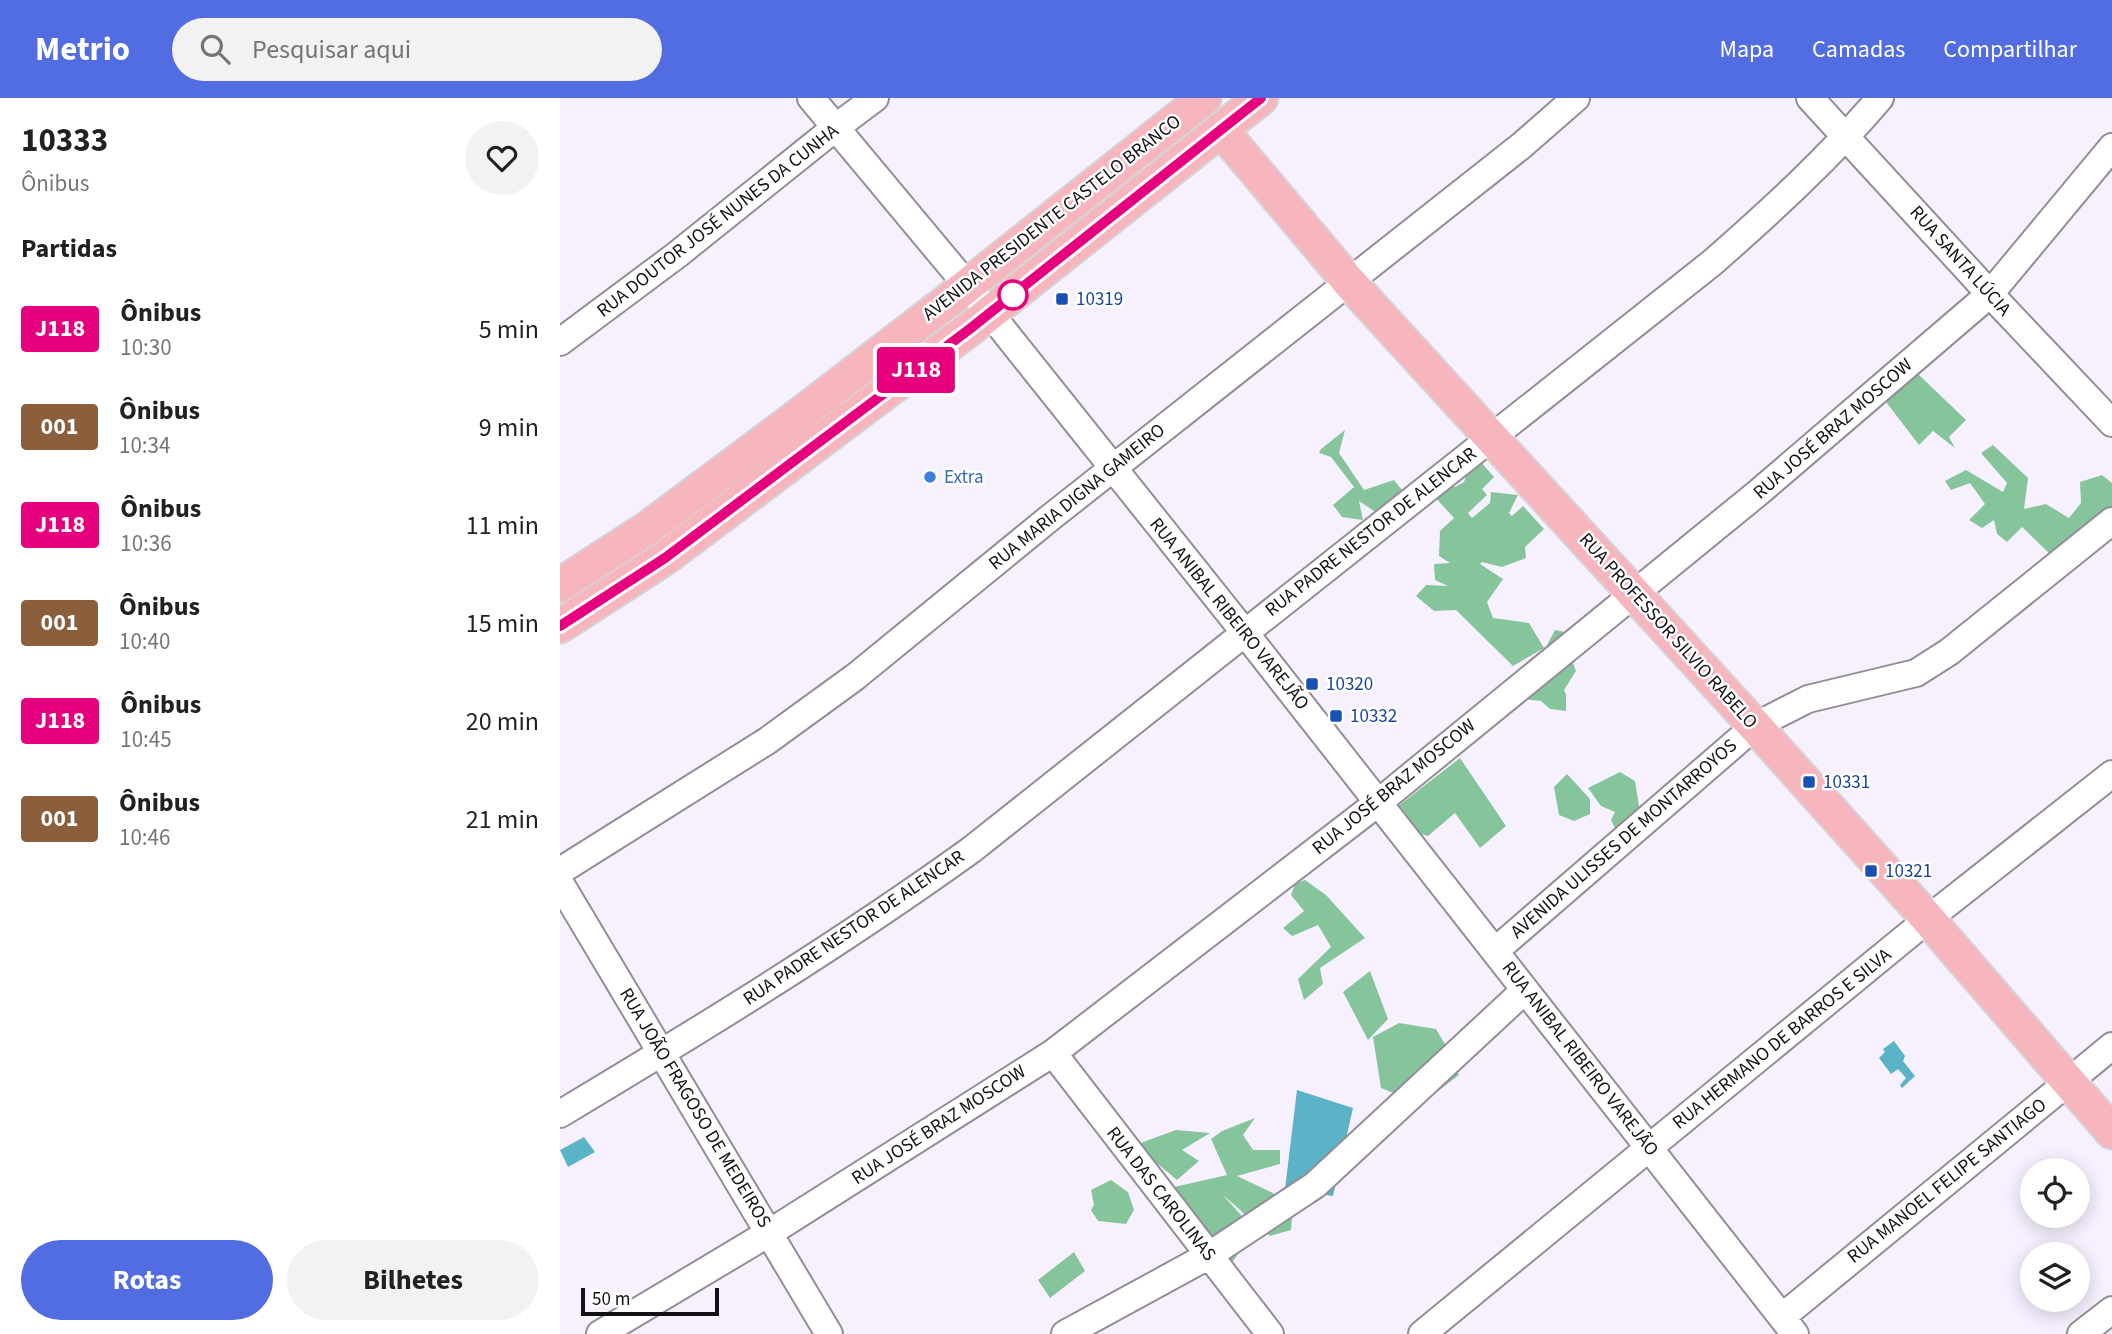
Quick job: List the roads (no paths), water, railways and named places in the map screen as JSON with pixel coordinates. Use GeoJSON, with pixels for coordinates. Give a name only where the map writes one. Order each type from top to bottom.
{"type":"FeatureCollection","features":[{"type":"Feature","properties":{"kind":"main road","name":"AVENIDA PRESIDENTE CASTELO BRANCO"},"geometry":{"type":"LineString","coordinates":[[560,626],[665,558],[990,314],[1261,98]]}},
{"type":"Feature","properties":{"kind":"main road","name":"AVENIDA PRESIDENTE CASTELO BRANCO"},"geometry":{"type":"LineString","coordinates":[[560,585],[648,528],[967,285],[1198,100]]}},
{"type":"Feature","properties":{"kind":"main road","name":"RUA PROFESSOR SILVIO RABELO"},"geometry":{"type":"LineString","coordinates":[[1222,131],[1349,282],[1755,726],[1928,919],[2112,1132]]}},
{"type":"Feature","properties":{"kind":"street","name":"RUA ANIBAL RIBEIRO VAREJÃO"},"geometry":{"type":"LineString","coordinates":[[811,98],[967,285],[1245,633],[1788,1325]]}},
{"type":"Feature","properties":{"kind":"street","name":"RUA DOUTOR JOSÉ NUNES DA CUNHA"},"geometry":{"type":"LineString","coordinates":[[560,342],[678,254],[876,98]]}},
{"type":"Feature","properties":{"kind":"street","name":"RUA MARIA DIGNA GAMEIRO"},"geometry":{"type":"LineString","coordinates":[[560,871],[767,741],[855,677],[1043,509],[1112,469],[1521,146],[1576,98]]}},
{"type":"Feature","properties":{"kind":"street","name":"RUA SANTA LÚCIA"},"geometry":{"type":"LineString","coordinates":[[1810,98],[2112,423]]}},
{"type":"Feature","properties":{"kind":"street","name":"RUA PADRE NESTOR DE ALENCAR"},"geometry":{"type":"LineString","coordinates":[[560,1114],[888,910],[950,865],[1713,261],[1801,184],[1880,98]]}},
{"type":"Feature","properties":{"kind":"street","name":"RUA JOSÉ BRAZ MOSCOW"},"geometry":{"type":"LineString","coordinates":[[600,1334],[769,1233],[1053,1053],[1379,802],[1759,492],[1990,294],[2112,146]]}},
{"type":"Feature","properties":{"kind":"street","name":"AVENIDA ULISSES DE MONTARROYOS"},"geometry":{"type":"LineString","coordinates":[[1495,951],[1755,726],[1808,699],[1916,673],[1949,652],[2112,521]]}},
{"type":"Feature","properties":{"kind":"street","name":"RUA HERMANO DE BARROS E SILVA"},"geometry":{"type":"LineString","coordinates":[[1422,1334],[1928,919],[2112,774]]}},
{"type":"Feature","properties":{"kind":"street","name":"RUA JOÃO FRAGOSO DE MEDEIROS"},"geometry":{"type":"LineString","coordinates":[[560,883],[830,1334]]}},
{"type":"Feature","properties":{"kind":"street"},"geometry":{"type":"LineString","coordinates":[[1065,1334],[1208,1256],[1315,1185],[1525,990]]}},
{"type":"Feature","properties":{"kind":"street","name":"RUA MANOEL FELIPE SANTIAGO"},"geometry":{"type":"LineString","coordinates":[[1788,1325],[2068,1081],[2112,1046]]}},
{"type":"Feature","properties":{"kind":"street","name":"RUA DAS CAROLINAS"},"geometry":{"type":"LineString","coordinates":[[1053,1053],[1270,1334]]}},
{"type":"Feature","properties":{"kind":"street"},"geometry":{"type":"LineString","coordinates":[[2081,1334],[2112,1310]]}},
{"type":"Feature","properties":{"kind":"water"},"geometry":{"type":"Polygon","coordinates":[[[1894,1041],[1905,1056],[1903,1061],[1915,1076],[1902,1088],[1900,1085],[1906,1078],[1898,1069],[1891,1074],[1879,1058],[1885,1052],[1883,1049],[1894,1041]]]}},
{"type":"Feature","properties":{"kind":"water"},"geometry":{"type":"Polygon","coordinates":[[[1297,1090],[1353,1108],[1333,1196],[1285,1189],[1297,1090]]]}},
{"type":"Feature","properties":{"kind":"water"},"geometry":{"type":"Polygon","coordinates":[[[584,1137],[595,1152],[568,1167],[560,1150],[584,1137]]]}},
{"type":"Feature","properties":{"kind":"place","name":"10319"},"geometry":{"type":"Point","coordinates":[1062,299]}},
{"type":"Feature","properties":{"kind":"place","name":"Extra"},"geometry":{"type":"Point","coordinates":[930,477]}},
{"type":"Feature","properties":{"kind":"place","name":"10320"},"geometry":{"type":"Point","coordinates":[1312,684]}},
{"type":"Feature","properties":{"kind":"place","name":"10332"},"geometry":{"type":"Point","coordinates":[1336,716]}},
{"type":"Feature","properties":{"kind":"place","name":"10331"},"geometry":{"type":"Point","coordinates":[1809,782]}},
{"type":"Feature","properties":{"kind":"place","name":"10321"},"geometry":{"type":"Point","coordinates":[1871,871]}}]}
